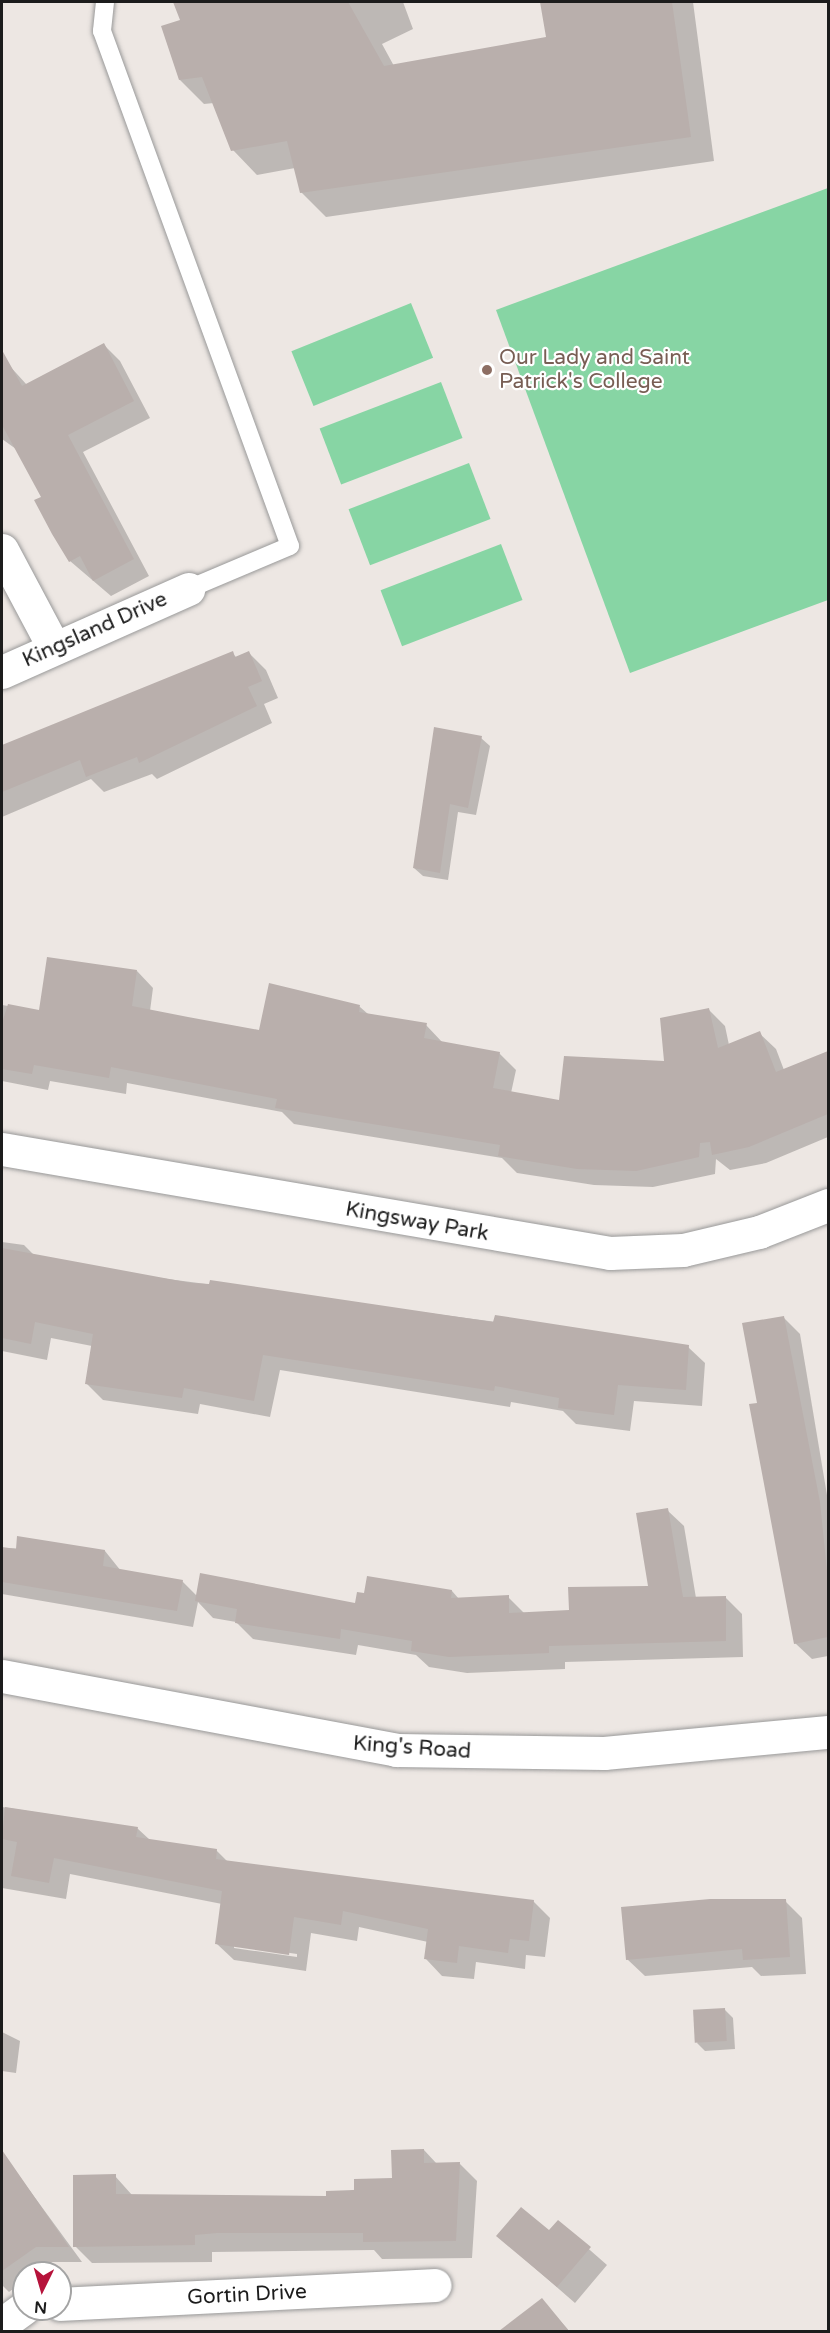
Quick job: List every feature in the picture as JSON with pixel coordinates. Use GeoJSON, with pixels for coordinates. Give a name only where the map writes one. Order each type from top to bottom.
{"type":"FeatureCollection","features":[{"type":"Feature","properties":{"kind":"street"},"geometry":{"type":"LineString","coordinates":[[2,550],[54,648]]}},
{"type":"Feature","properties":{"kind":"street","name":"Kingsland Drive"},"geometry":{"type":"LineString","coordinates":[[2,672],[188,589]]}},
{"type":"Feature","properties":{"kind":"street","name":"Kingsway Park"},"geometry":{"type":"LineString","coordinates":[[2,1149],[610,1252],[683,1250],[759,1232],[828,1205]]}},
{"type":"Feature","properties":{"kind":"street","name":"King's Road"},"geometry":{"type":"LineString","coordinates":[[2,1676],[347,1744],[417,1751],[604,1753],[828,1732]]}},
{"type":"Feature","properties":{"kind":"street","name":"Gortin Drive"},"geometry":{"type":"LineString","coordinates":[[72,2303],[435,2285]]}},
{"type":"Feature","properties":{"kind":"lane"},"geometry":{"type":"LineString","coordinates":[[105,2],[102,31],[290,546],[188,589]]}},
{"type":"Feature","properties":{"kind":"green space"},"geometry":{"type":"Polygon","coordinates":[[[828,188],[828,600],[630,673],[496,310],[828,188]]]}},
{"type":"Feature","properties":{"kind":"green space"},"geometry":{"type":"Polygon","coordinates":[[[411,303],[433,358],[313,406],[291,351],[411,303]]]}},
{"type":"Feature","properties":{"kind":"green space"},"geometry":{"type":"Polygon","coordinates":[[[441,382],[463,438],[341,485],[320,429],[441,382]]]}},
{"type":"Feature","properties":{"kind":"green space"},"geometry":{"type":"Polygon","coordinates":[[[469,463],[491,519],[370,565],[349,509],[469,463]]]}},
{"type":"Feature","properties":{"kind":"green space"},"geometry":{"type":"Polygon","coordinates":[[[501,544],[523,600],[402,646],[381,590],[501,544]]]}},
{"type":"Feature","properties":{"kind":"building"},"geometry":{"type":"Polygon","coordinates":[[[173,2],[348,2],[384,66],[546,37],[540,2],[672,2],[691,137],[300,193],[287,141],[231,151],[202,77],[179,80],[161,26],[180,20],[173,2]]]}},
{"type":"Feature","properties":{"kind":"building"},"geometry":{"type":"Polygon","coordinates":[[[104,343],[134,401],[68,435],[134,559],[93,581],[80,556],[69,562],[52,534],[34,500],[41,497],[2,425],[2,350],[22,386],[104,343]]]}},
{"type":"Feature","properties":{"kind":"building"},"geometry":{"type":"Polygon","coordinates":[[[233,651],[235,657],[249,651],[262,681],[248,687],[257,706],[139,763],[137,757],[86,777],[80,760],[2,792],[2,745],[233,651]]]}},
{"type":"Feature","properties":{"kind":"building"},"geometry":{"type":"Polygon","coordinates":[[[434,727],[482,736],[468,808],[450,804],[440,873],[413,868],[434,727]]]}},
{"type":"Feature","properties":{"kind":"building"},"geometry":{"type":"Polygon","coordinates":[[[47,957],[137,970],[132,1006],[259,1030],[269,983],[360,1005],[359,1012],[427,1023],[424,1038],[500,1052],[493,1088],[559,1100],[564,1056],[664,1061],[660,1018],[709,1008],[718,1048],[760,1031],[776,1072],[828,1051],[828,1114],[749,1147],[712,1155],[710,1142],[700,1143],[699,1157],[636,1171],[577,1169],[498,1156],[500,1145],[275,1108],[277,1099],[111,1067],[109,1078],[34,1065],[32,1074],[2,1069],[2,1023],[8,1004],[39,1010],[47,957]]]}},
{"type":"Feature","properties":{"kind":"building"},"geometry":{"type":"Polygon","coordinates":[[[2,1248],[191,1283],[209,1284],[210,1280],[493,1322],[495,1315],[689,1345],[686,1390],[618,1385],[614,1415],[558,1408],[559,1398],[495,1386],[494,1391],[263,1355],[254,1401],[184,1388],[182,1398],[85,1384],[93,1334],[35,1322],[31,1344],[2,1338],[2,1248]]]}},
{"type":"Feature","properties":{"kind":"building"},"geometry":{"type":"Polygon","coordinates":[[[784,1316],[820,1502],[828,1581],[828,1637],[794,1644],[749,1404],[757,1403],[742,1323],[784,1316]]]}},
{"type":"Feature","properties":{"kind":"building"},"geometry":{"type":"Polygon","coordinates":[[[668,1508],[683,1597],[726,1596],[726,1641],[549,1646],[549,1653],[449,1657],[411,1651],[412,1641],[341,1629],[340,1639],[235,1623],[237,1609],[195,1601],[200,1573],[355,1603],[357,1592],[364,1593],[367,1576],[452,1590],[451,1598],[509,1595],[509,1613],[569,1610],[568,1587],[648,1586],[636,1513],[668,1508]]]}},
{"type":"Feature","properties":{"kind":"building"},"geometry":{"type":"Polygon","coordinates":[[[17,1536],[105,1550],[103,1566],[183,1580],[177,1611],[2,1582],[2,1547],[16,1549],[17,1536]]]}},
{"type":"Feature","properties":{"kind":"building"},"geometry":{"type":"Polygon","coordinates":[[[5,1807],[138,1827],[136,1837],[217,1849],[216,1859],[534,1900],[529,1941],[510,1939],[508,1953],[459,1946],[457,1963],[424,1959],[428,1929],[343,1911],[341,1925],[294,1917],[289,1955],[215,1944],[222,1891],[54,1858],[49,1883],[11,1876],[17,1842],[2,1839],[5,1807]]]}},
{"type":"Feature","properties":{"kind":"building"},"geometry":{"type":"Polygon","coordinates":[[[710,1899],[786,1899],[790,1957],[743,1960],[742,1949],[626,1960],[621,1907],[710,1899]]]}},
{"type":"Feature","properties":{"kind":"building"},"geometry":{"type":"Polygon","coordinates":[[[725,2008],[727,2041],[695,2043],[693,2010],[725,2008]]]}},
{"type":"Feature","properties":{"kind":"building"},"geometry":{"type":"Polygon","coordinates":[[[424,2149],[424,2163],[460,2162],[456,2241],[363,2242],[363,2233],[217,2233],[195,2235],[195,2245],[73,2247],[73,2175],[116,2174],[116,2194],[326,2196],[326,2191],[354,2190],[354,2179],[392,2178],[391,2150],[424,2149]]]}},
{"type":"Feature","properties":{"kind":"building"},"geometry":{"type":"Polygon","coordinates":[[[2,2150],[69,2247],[36,2247],[16,2261],[12,2261],[12,2264],[2,2271],[2,2150]]]}},
{"type":"Feature","properties":{"kind":"building"},"geometry":{"type":"Polygon","coordinates":[[[521,2207],[549,2230],[558,2220],[591,2247],[557,2287],[496,2236],[521,2207]]]}},
{"type":"Feature","properties":{"kind":"building"},"geometry":{"type":"Polygon","coordinates":[[[542,2298],[569,2331],[499,2331],[542,2298]]]}},
{"type":"Feature","properties":{"kind":"place","name":"Our Lady and Saint Patrick's College"},"geometry":{"type":"Point","coordinates":[487,370]}}]}
